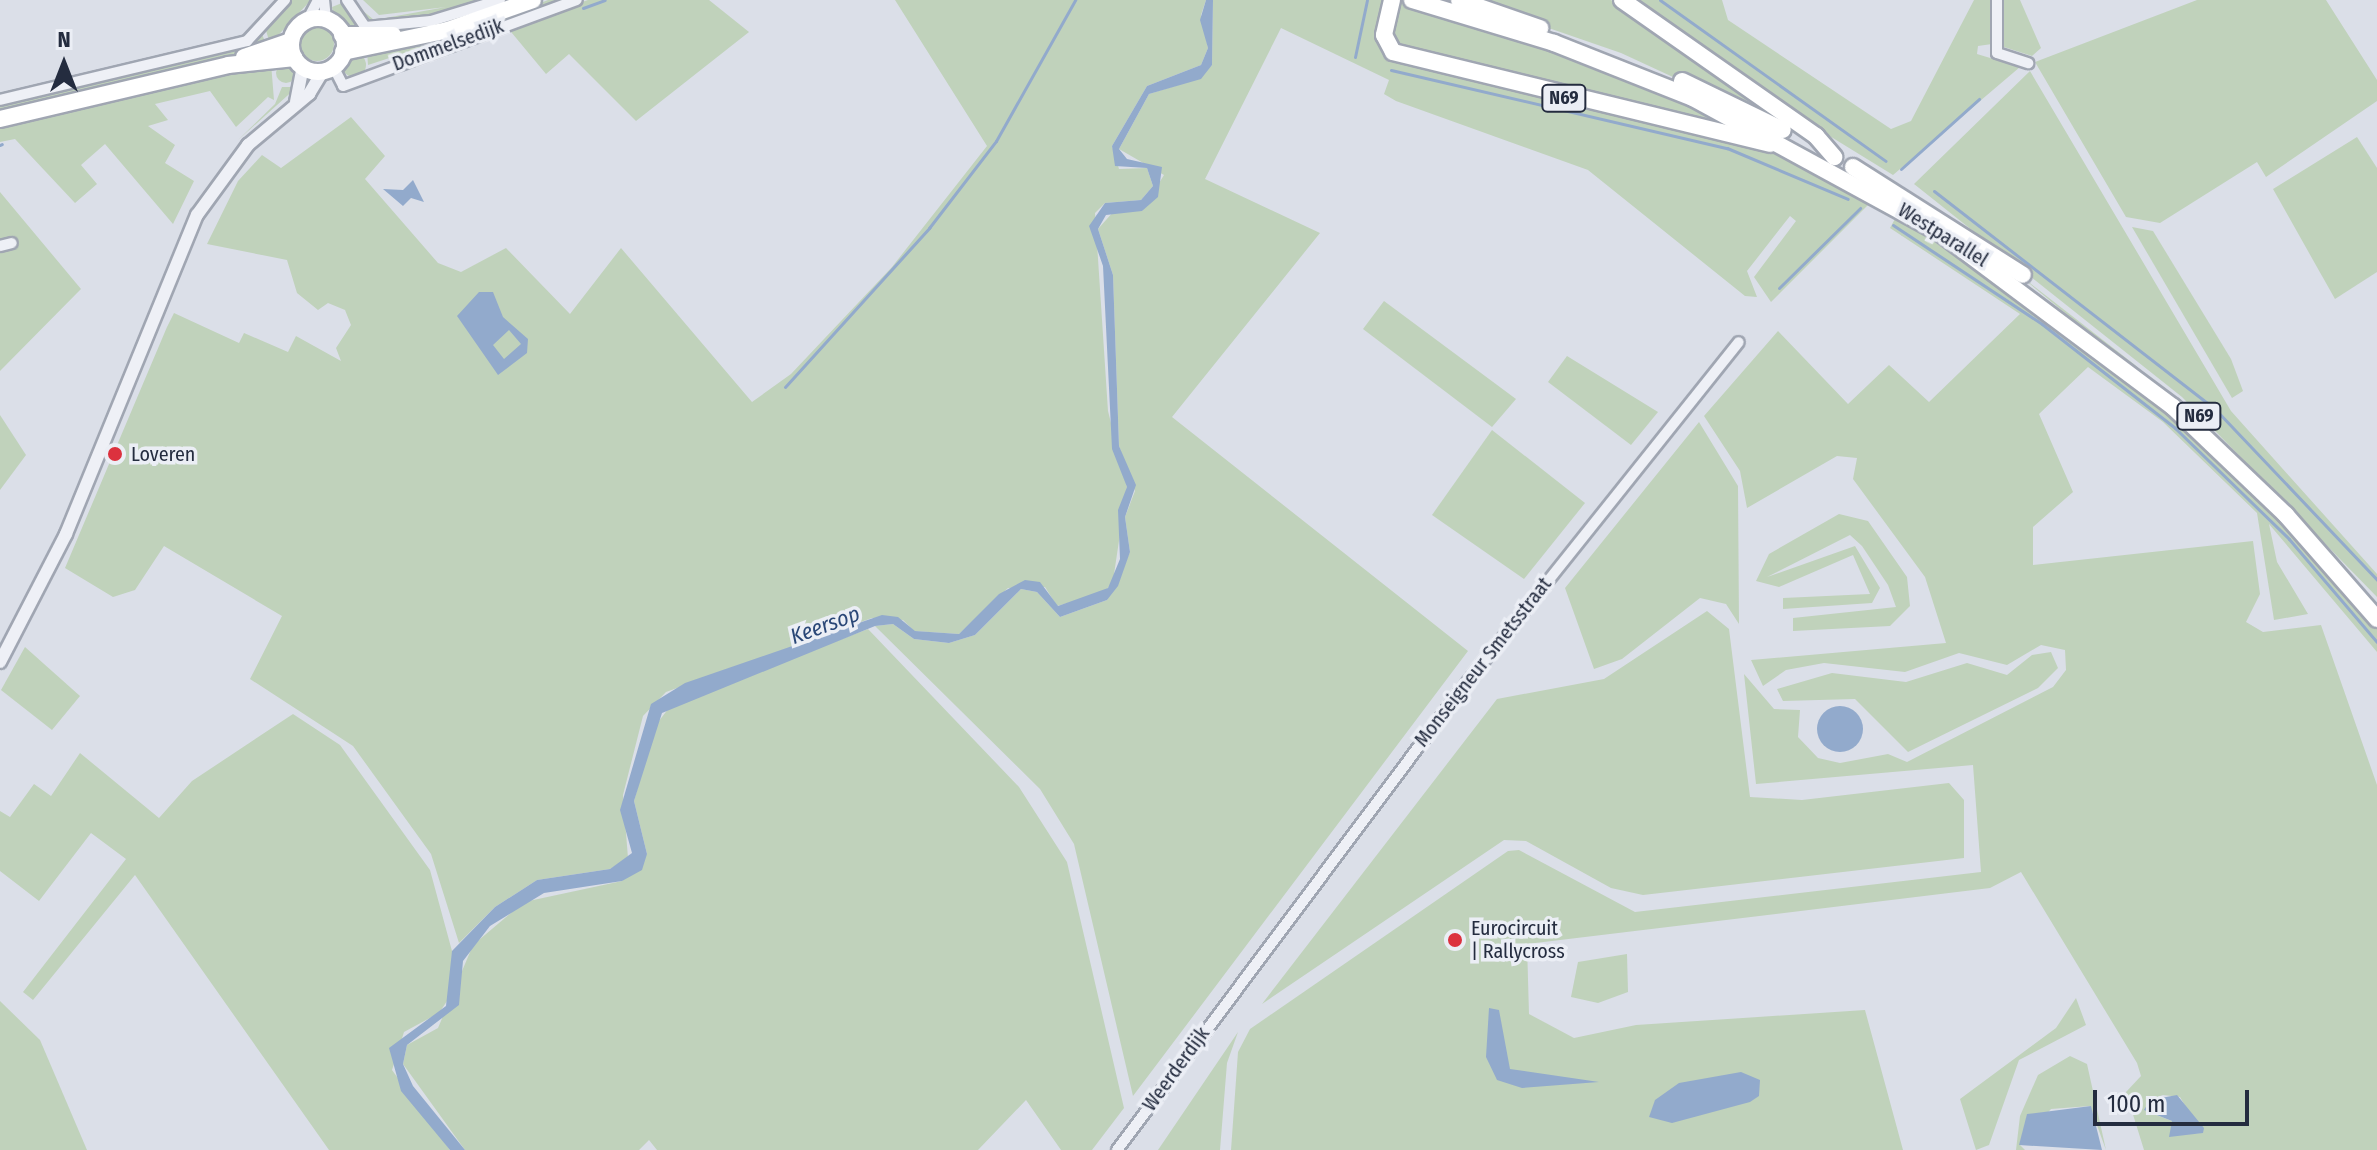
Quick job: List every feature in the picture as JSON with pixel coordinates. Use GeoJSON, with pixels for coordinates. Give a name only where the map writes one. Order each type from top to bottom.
{"type":"FeatureCollection","features":[{"type":"Feature","properties":{"kind":"main road","name":"Dommelsedijk"},"geometry":{"type":"LineString","coordinates":[[333,63],[533,0]]}},
{"type":"Feature","properties":{"kind":"main road","name":"N69"},"geometry":{"type":"LineString","coordinates":[[1392,0],[1384,35],[1393,52],[1794,147]]}},
{"type":"Feature","properties":{"kind":"main road","name":"Westparallel"},"geometry":{"type":"LineString","coordinates":[[1459,0],[1651,68],[1834,157],[1891,195],[2024,288],[2173,407],[2286,515],[2377,619]]}},
{"type":"Feature","properties":{"kind":"main road","name":"N69"},"geometry":{"type":"LineString","coordinates":[[1622,0],[1816,136],[1834,157]]}},
{"type":"Feature","properties":{"kind":"main road","name":"Westparallel"},"geometry":{"type":"LineString","coordinates":[[1418,2],[1646,78],[1891,195],[2055,298],[2180,399],[2377,603]]}},
{"type":"Feature","properties":{"kind":"main road"},"geometry":{"type":"LineString","coordinates":[[0,119],[228,65],[291,41],[317,19],[342,35],[333,63],[228,65]]}},
{"type":"Feature","properties":{"kind":"main road","name":"Dommelsedijk"},"geometry":{"type":"LineString","coordinates":[[342,35],[410,37]]}},
{"type":"Feature","properties":{"kind":"main road"},"geometry":{"type":"LineString","coordinates":[[291,41],[299,63]]}},
{"type":"Feature","properties":{"kind":"street"},"geometry":{"type":"LineString","coordinates":[[0,100],[247,41],[285,0]]}},
{"type":"Feature","properties":{"kind":"street"},"geometry":{"type":"LineString","coordinates":[[317,19],[318,0]]}},
{"type":"Feature","properties":{"kind":"street"},"geometry":{"type":"LineString","coordinates":[[317,19],[324,0]]}},
{"type":"Feature","properties":{"kind":"street","name":"Dommelsedijk"},"geometry":{"type":"LineString","coordinates":[[347,0],[365,27],[431,21],[500,0]]}},
{"type":"Feature","properties":{"kind":"street","name":"Dommelsedijk"},"geometry":{"type":"LineString","coordinates":[[333,63],[343,86],[577,0]]}},
{"type":"Feature","properties":{"kind":"street"},"geometry":{"type":"LineString","coordinates":[[1997,0],[1997,53],[2028,63]]}},
{"type":"Feature","properties":{"kind":"street"},"geometry":{"type":"LineString","coordinates":[[296,102],[299,63]]}},
{"type":"Feature","properties":{"kind":"street"},"geometry":{"type":"LineString","coordinates":[[0,662],[66,534],[197,215],[248,145],[333,63]]}},
{"type":"Feature","properties":{"kind":"street"},"geometry":{"type":"LineString","coordinates":[[0,246],[12,243]]}},
{"type":"Feature","properties":{"kind":"street","name":"Monseigneur Smetsstraat"},"geometry":{"type":"LineString","coordinates":[[1234,987],[1739,342]]}},
{"type":"Feature","properties":{"kind":"street","name":"Weerderdijk"},"geometry":{"type":"LineString","coordinates":[[1117,1150],[1234,987]]}},
{"type":"Feature","properties":{"kind":"green space"},"geometry":{"type":"Polygon","coordinates":[[[288,0],[311,0],[270,44],[265,27],[288,0]]]}},
{"type":"Feature","properties":{"kind":"green space"},"geometry":{"type":"Polygon","coordinates":[[[350,0],[374,20],[446,7],[379,15],[363,0],[484,0],[445,14],[366,24],[350,0]]]}},
{"type":"Feature","properties":{"kind":"green space"},"geometry":{"type":"Polygon","coordinates":[[[548,0],[566,0],[368,65],[367,51],[483,25],[548,0]]]}},
{"type":"Feature","properties":{"kind":"green space"},"geometry":{"type":"Polygon","coordinates":[[[588,0],[709,0],[749,32],[636,121],[569,54],[546,74],[507,27],[588,0]]]}},
{"type":"Feature","properties":{"kind":"green space"},"geometry":{"type":"Polygon","coordinates":[[[895,0],[1206,0],[1201,15],[1208,48],[1201,65],[1147,86],[1112,146],[1119,169],[1147,168],[1153,186],[1141,200],[1105,203],[1095,213],[1108,411],[1127,487],[1113,581],[1104,593],[1057,606],[1045,587],[1008,588],[959,634],[914,631],[903,620],[872,618],[666,692],[643,716],[623,795],[628,858],[610,869],[537,880],[495,907],[459,943],[431,854],[353,746],[250,679],[282,616],[164,546],[135,590],[113,597],[65,568],[167,327],[174,313],[239,343],[244,333],[288,352],[296,336],[341,361],[336,348],[351,325],[345,310],[328,303],[318,310],[297,293],[287,260],[207,244],[238,181],[262,155],[281,168],[351,117],[385,156],[365,179],[438,263],[461,272],[506,248],[570,314],[621,248],[752,402],[791,374],[892,267],[987,146],[895,0]]]}},
{"type":"Feature","properties":{"kind":"green space"},"geometry":{"type":"Polygon","coordinates":[[[1213,0],[1385,0],[1376,36],[1390,57],[1773,150],[1868,205],[1771,302],[1754,277],[1796,221],[1790,216],[1747,271],[1757,297],[1745,296],[1588,170],[1396,101],[1384,94],[1389,80],[1281,28],[1205,179],[1320,233],[1172,417],[1468,651],[1133,1096],[1074,844],[1040,789],[875,626],[893,624],[914,639],[949,643],[975,635],[1021,589],[1037,592],[1060,617],[1107,600],[1130,552],[1125,517],[1135,491],[1119,446],[1113,275],[1098,229],[1114,211],[1142,211],[1164,175],[1119,149],[1149,94],[1191,81],[1212,65],[1213,0]]]}},
{"type":"Feature","properties":{"kind":"green space"},"geometry":{"type":"Polygon","coordinates":[[[1398,0],[1543,43],[1770,139],[1418,58],[1393,42],[1398,0]]]}},
{"type":"Feature","properties":{"kind":"green space"},"geometry":{"type":"Polygon","coordinates":[[[1468,0],[1611,0],[1816,143],[1621,53],[1468,0]]]}},
{"type":"Feature","properties":{"kind":"green space"},"geometry":{"type":"Polygon","coordinates":[[[1632,0],[1722,0],[1728,20],[1891,129],[1911,121],[1974,0],[1993,0],[1992,44],[1978,46],[1977,54],[2020,67],[1893,175],[1758,92],[1632,0]]]}},
{"type":"Feature","properties":{"kind":"green space"},"geometry":{"type":"Polygon","coordinates":[[[2001,0],[2020,0],[2041,48],[2032,56],[2004,47],[2001,0]]]}},
{"type":"Feature","properties":{"kind":"green space"},"geometry":{"type":"Polygon","coordinates":[[[2197,0],[2326,0],[2377,80],[2377,101],[2266,177],[2257,162],[2160,223],[2126,217],[2035,62],[2197,0]]]}},
{"type":"Feature","properties":{"kind":"green space"},"geometry":{"type":"Polygon","coordinates":[[[342,3],[353,22],[363,28],[346,29],[334,16],[332,7],[342,3]]]}},
{"type":"Feature","properties":{"kind":"green space"},"geometry":{"type":"Polygon","coordinates":[[[317,27],[329,32],[334,44],[329,56],[317,61],[305,56],[300,44],[305,32],[317,27]]]}},
{"type":"Feature","properties":{"kind":"green space"},"geometry":{"type":"Polygon","coordinates":[[[261,32],[267,46],[0,113],[0,102],[261,32]]]}},
{"type":"Feature","properties":{"kind":"green space"},"geometry":{"type":"Polygon","coordinates":[[[354,53],[362,57],[366,65],[362,73],[354,77],[346,73],[342,65],[346,57],[354,53]]]}},
{"type":"Feature","properties":{"kind":"green space"},"geometry":{"type":"Polygon","coordinates":[[[271,63],[274,100],[268,97],[236,127],[210,91],[155,104],[168,120],[148,126],[175,145],[165,163],[194,181],[173,224],[105,144],[81,165],[97,184],[75,203],[15,139],[0,142],[0,124],[271,63]]]}},
{"type":"Feature","properties":{"kind":"green space"},"geometry":{"type":"Polygon","coordinates":[[[282,63],[290,63],[296,73],[290,83],[282,83],[276,77],[276,69],[282,63]]]}},
{"type":"Feature","properties":{"kind":"green space"},"geometry":{"type":"Polygon","coordinates":[[[2030,71],[2231,411],[2377,574],[2377,597],[2182,397],[1914,184],[2030,71]]]}},
{"type":"Feature","properties":{"kind":"green space"},"geometry":{"type":"Polygon","coordinates":[[[282,87],[297,87],[238,140],[275,104],[282,87]]]}},
{"type":"Feature","properties":{"kind":"green space"},"geometry":{"type":"Polygon","coordinates":[[[2357,137],[2377,168],[2377,272],[2335,299],[2273,189],[2357,137]]]}},
{"type":"Feature","properties":{"kind":"green space"},"geometry":{"type":"Polygon","coordinates":[[[0,192],[81,289],[0,371],[0,251],[17,246],[15,238],[0,241],[0,192]]]}},
{"type":"Feature","properties":{"kind":"green space"},"geometry":{"type":"Polygon","coordinates":[[[1896,217],[2047,315],[2227,460],[2377,623],[2377,652],[2269,524],[2277,562],[2308,614],[2274,620],[2257,513],[2163,422],[2088,367],[2039,414],[2073,492],[2033,527],[2033,565],[2253,541],[2260,594],[2246,622],[2263,632],[2321,625],[2377,785],[2377,1150],[2144,1150],[2126,1092],[2141,1076],[2137,1063],[2021,872],[1990,888],[1527,944],[1529,1014],[1574,1038],[1636,1025],[1865,1010],[1903,1150],[1231,1150],[1238,1052],[1250,1029],[1508,851],[1519,850],[1635,912],[1981,872],[1973,765],[1756,784],[1744,674],[1774,709],[1800,710],[1798,737],[1818,758],[1840,763],[1888,754],[1907,762],[2053,687],[2066,670],[2065,650],[2041,645],[2007,665],[1959,653],[1905,672],[1824,663],[1786,670],[1763,686],[1751,660],[1946,643],[1925,577],[1853,479],[1857,458],[1837,456],[1747,508],[1740,471],[1704,416],[1778,331],[1848,404],[1889,365],[1929,402],[2020,314],[1890,228],[1896,217]],[[2163,1095],[2149,1100],[2151,1113],[2172,1121],[2179,1134],[2201,1133],[2180,1097],[2163,1095]]]}},
{"type":"Feature","properties":{"kind":"green space"},"geometry":{"type":"Polygon","coordinates":[[[2132,227],[2153,231],[2231,359],[2243,391],[2232,398],[2132,227]]]}},
{"type":"Feature","properties":{"kind":"green space"},"geometry":{"type":"Polygon","coordinates":[[[2013,270],[2135,365],[2236,454],[2339,562],[2377,613],[2156,388],[2013,270]]]}},
{"type":"Feature","properties":{"kind":"green space"},"geometry":{"type":"Polygon","coordinates":[[[1384,301],[1516,399],[1492,427],[1363,329],[1384,301]]]}},
{"type":"Feature","properties":{"kind":"green space"},"geometry":{"type":"Polygon","coordinates":[[[1567,356],[1658,412],[1631,445],[1548,382],[1567,356]]]}},
{"type":"Feature","properties":{"kind":"green space"},"geometry":{"type":"Polygon","coordinates":[[[0,415],[26,455],[0,490],[0,415]]]}},
{"type":"Feature","properties":{"kind":"green space"},"geometry":{"type":"Polygon","coordinates":[[[1699,422],[1738,486],[1739,624],[1726,604],[1700,598],[1622,659],[1594,669],[1565,588],[1699,422]]]}},
{"type":"Feature","properties":{"kind":"green space"},"geometry":{"type":"Polygon","coordinates":[[[1492,430],[1585,503],[1524,579],[1432,515],[1492,430]]]}},
{"type":"Feature","properties":{"kind":"green space"},"geometry":{"type":"Polygon","coordinates":[[[1839,514],[1868,521],[1907,577],[1910,606],[1890,626],[1793,631],[1793,618],[1896,607],[1888,585],[1862,546],[1850,535],[1767,577],[1855,546],[1880,588],[1872,603],[1783,609],[1783,598],[1870,594],[1853,555],[1779,587],[1756,581],[1769,554],[1839,514]]]}},
{"type":"Feature","properties":{"kind":"green space"},"geometry":{"type":"Polygon","coordinates":[[[1707,611],[1729,629],[1750,797],[1802,800],[1949,783],[1964,800],[1964,858],[1643,895],[1611,888],[1526,841],[1504,840],[1262,1004],[1497,699],[1604,679],[1707,611]]]}},
{"type":"Feature","properties":{"kind":"green space"},"geometry":{"type":"Polygon","coordinates":[[[868,629],[1019,787],[1067,862],[1124,1108],[1092,1150],[1061,1150],[1026,1100],[978,1150],[657,1150],[649,1140],[639,1150],[465,1150],[403,1064],[407,1045],[438,1028],[473,945],[524,902],[622,881],[647,854],[634,801],[655,726],[672,704],[868,629]]]}},
{"type":"Feature","properties":{"kind":"green space"},"geometry":{"type":"Polygon","coordinates":[[[25,647],[80,696],[52,730],[1,690],[25,647]]]}},
{"type":"Feature","properties":{"kind":"green space"},"geometry":{"type":"Polygon","coordinates":[[[2051,652],[2058,668],[2038,688],[1908,752],[1855,699],[1783,701],[1777,689],[1832,673],[1906,682],[1967,663],[2007,675],[2032,655],[2051,652]]]}},
{"type":"Feature","properties":{"kind":"green space"},"geometry":{"type":"Polygon","coordinates":[[[293,714],[340,745],[430,870],[452,951],[451,995],[439,1013],[404,1032],[392,1070],[450,1150],[329,1150],[135,875],[33,1000],[23,992],[126,859],[91,833],[39,901],[0,871],[0,811],[10,817],[34,784],[51,796],[80,753],[159,818],[192,781],[293,714]]]}},
{"type":"Feature","properties":{"kind":"green space"},"geometry":{"type":"Polygon","coordinates":[[[1627,954],[1628,992],[1598,1003],[1571,997],[1578,962],[1627,954]]]}},
{"type":"Feature","properties":{"kind":"green space"},"geometry":{"type":"Polygon","coordinates":[[[2076,998],[2086,1025],[2019,1060],[1989,1145],[1976,1150],[1960,1099],[2056,1028],[2076,998]]]}},
{"type":"Feature","properties":{"kind":"green space"},"geometry":{"type":"Polygon","coordinates":[[[0,1001],[40,1040],[87,1150],[0,1150],[0,1001]]]}},
{"type":"Feature","properties":{"kind":"green space"},"geometry":{"type":"Polygon","coordinates":[[[1238,1032],[1227,1063],[1220,1150],[1158,1150],[1238,1032]]]}},
{"type":"Feature","properties":{"kind":"green space"},"geometry":{"type":"Polygon","coordinates":[[[2070,1056],[2087,1064],[2106,1150],[2090,1106],[2051,1109],[2020,1145],[2025,1150],[2016,1150],[2020,1116],[2038,1075],[2070,1056]]]}},
{"type":"Feature","properties":{"kind":"water"},"geometry":{"type":"Polygon","coordinates":[[[1206,0],[1213,0],[1212,65],[1201,79],[1149,94],[1119,149],[1127,159],[1162,167],[1158,197],[1142,211],[1106,215],[1098,229],[1113,275],[1119,446],[1136,485],[1125,517],[1130,552],[1118,586],[1107,600],[1060,617],[1037,592],[1021,589],[975,635],[949,643],[914,639],[893,624],[875,626],[662,713],[634,801],[647,854],[642,870],[622,881],[544,893],[490,926],[463,961],[459,1005],[407,1045],[403,1064],[413,1086],[465,1150],[450,1150],[401,1091],[389,1048],[446,1006],[452,951],[495,907],[537,880],[610,869],[632,853],[620,810],[651,704],[685,683],[882,615],[898,617],[915,631],[959,634],[999,594],[1025,580],[1040,582],[1058,606],[1108,588],[1120,559],[1118,510],[1127,487],[1112,449],[1103,266],[1089,226],[1105,203],[1141,200],[1153,186],[1147,168],[1115,166],[1112,146],[1147,86],[1201,65],[1208,48],[1200,20],[1206,0]]]}},
{"type":"Feature","properties":{"kind":"water"},"geometry":{"type":"Polygon","coordinates":[[[413,180],[424,202],[411,198],[403,206],[383,189],[403,190],[413,180]]]}},
{"type":"Feature","properties":{"kind":"water"},"geometry":{"type":"Polygon","coordinates":[[[479,292],[493,292],[503,317],[528,339],[527,353],[498,375],[457,316],[479,292]],[[509,330],[493,345],[504,359],[521,344],[509,330]]]}},
{"type":"Feature","properties":{"kind":"water"},"geometry":{"type":"Polygon","coordinates":[[[1840,706],[1857,712],[1863,729],[1857,746],[1840,752],[1823,746],[1817,729],[1823,712],[1840,706]]]}},
{"type":"Feature","properties":{"kind":"water"},"geometry":{"type":"Polygon","coordinates":[[[1489,1008],[1499,1010],[1510,1069],[1599,1082],[1522,1088],[1497,1080],[1486,1057],[1489,1008]]]}},
{"type":"Feature","properties":{"kind":"water"},"geometry":{"type":"Polygon","coordinates":[[[1741,1072],[1760,1080],[1759,1096],[1750,1102],[1672,1123],[1649,1117],[1655,1100],[1679,1083],[1741,1072]]]}},
{"type":"Feature","properties":{"kind":"water"},"geometry":{"type":"Polygon","coordinates":[[[2177,1095],[2204,1128],[2203,1133],[2169,1137],[2172,1121],[2144,1110],[2150,1100],[2177,1095]]]}},
{"type":"Feature","properties":{"kind":"water"},"geometry":{"type":"Polygon","coordinates":[[[2091,1106],[2102,1150],[2019,1145],[2027,1114],[2091,1106]]]}},
{"type":"Feature","properties":{"kind":"waterway"},"geometry":{"type":"LineString","coordinates":[[583,8],[605,0]]}},
{"type":"Feature","properties":{"kind":"waterway"},"geometry":{"type":"LineString","coordinates":[[785,387],[929,228],[996,141],[1075,0]]}},
{"type":"Feature","properties":{"kind":"waterway"},"geometry":{"type":"LineString","coordinates":[[1355,57],[1367,0]]}},
{"type":"Feature","properties":{"kind":"waterway"},"geometry":{"type":"LineString","coordinates":[[1660,0],[1886,161]]}},
{"type":"Feature","properties":{"kind":"waterway"},"geometry":{"type":"LineString","coordinates":[[1391,70],[1727,148],[1848,199]]}},
{"type":"Feature","properties":{"kind":"waterway"},"geometry":{"type":"LineString","coordinates":[[1901,169],[1979,99]]}},
{"type":"Feature","properties":{"kind":"waterway"},"geometry":{"type":"LineString","coordinates":[[1934,191],[2215,409],[2377,580]]}},
{"type":"Feature","properties":{"kind":"waterway"},"geometry":{"type":"LineString","coordinates":[[1779,288],[1860,208]]}},
{"type":"Feature","properties":{"kind":"waterway"},"geometry":{"type":"LineString","coordinates":[[1893,225],[2042,324],[2175,428],[2289,539],[2377,642]]}},
{"type":"Feature","properties":{"kind":"place","name":"Loveren"},"geometry":{"type":"Point","coordinates":[115,454]}},
{"type":"Feature","properties":{"kind":"place","name":"Eurocircuit | Rallycross"},"geometry":{"type":"Point","coordinates":[1455,940]}},
{"type":"Feature","properties":{"kind":"water label","name":"Keersop"},"geometry":{"type":"Point","coordinates":[825,625]}}]}
